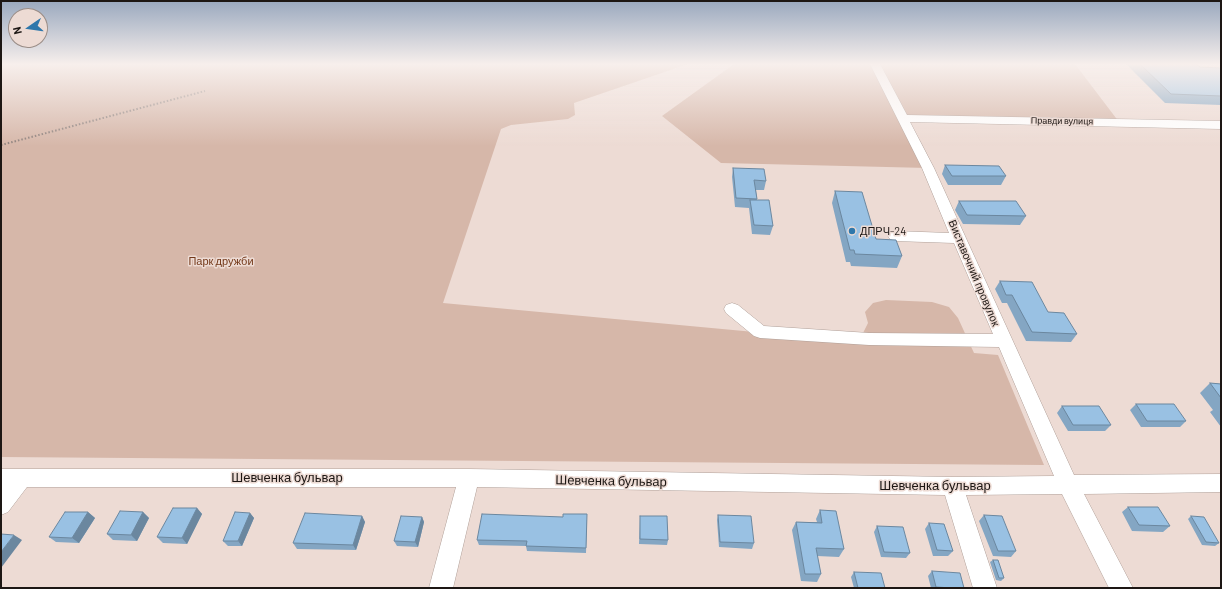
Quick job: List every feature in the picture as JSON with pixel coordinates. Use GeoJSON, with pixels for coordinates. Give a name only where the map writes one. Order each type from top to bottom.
{"type":"FeatureCollection","features":[{"type":"Feature","properties":{"kind":"street","name":"Виставочний провулок"},"geometry":{"type":"LineString","coordinates":[[889,91],[928,168],[1068,485],[1121,588]]}},
{"type":"Feature","properties":{"kind":"street","name":"Правди вулиця"},"geometry":{"type":"LineString","coordinates":[[903,118],[1221,125]]}},
{"type":"Feature","properties":{"kind":"street"},"geometry":{"type":"LineString","coordinates":[[896,236],[959,238]]}},
{"type":"Feature","properties":{"kind":"street"},"geometry":{"type":"LineString","coordinates":[[732,308],[760,332],[869,339],[1004,342]]}},
{"type":"Feature","properties":{"kind":"street","name":"Шевченка бульвар"},"geometry":{"type":"LineString","coordinates":[[1,478],[469,478],[953,486],[1221,483]]}},
{"type":"Feature","properties":{"kind":"street"},"geometry":{"type":"LineString","coordinates":[[1,505],[22,478]]}},
{"type":"Feature","properties":{"kind":"street"},"geometry":{"type":"LineString","coordinates":[[441,588],[469,478]]}},
{"type":"Feature","properties":{"kind":"street"},"geometry":{"type":"LineString","coordinates":[[953,486],[985,588]]}},
{"type":"Feature","properties":{"kind":"path"},"geometry":{"type":"LineString","coordinates":[[1,145],[205,92]]}},
{"type":"Feature","properties":{"kind":"green space","name":"Парк дружби"},"geometry":{"type":"Polygon","coordinates":[[[1,91],[608,91],[574,103],[575,115],[568,119],[511,125],[501,129],[443,303],[851,341],[863,333],[868,323],[865,312],[873,303],[886,300],[932,302],[949,307],[958,318],[974,353],[998,355],[1044,465],[1,457],[1,91]]]}},
{"type":"Feature","properties":{"kind":"green space"},"geometry":{"type":"Polygon","coordinates":[[[696,91],[1096,91],[1119,122],[903,118],[928,168],[721,163],[662,116],[696,91]]]}},
{"type":"Feature","properties":{"kind":"building"},"geometry":{"type":"Polygon","coordinates":[[[1168,91],[1221,91],[1221,96],[1171,94],[1168,91]]]}},
{"type":"Feature","properties":{"kind":"building"},"geometry":{"type":"Polygon","coordinates":[[[945,165],[999,166],[1006,176],[952,176],[945,165]]]}},
{"type":"Feature","properties":{"kind":"building"},"geometry":{"type":"Polygon","coordinates":[[[733,168],[764,169],[766,181],[754,180],[757,199],[736,198],[733,168]]]}},
{"type":"Feature","properties":{"kind":"building"},"geometry":{"type":"Polygon","coordinates":[[[835,191],[862,192],[876,239],[896,240],[902,256],[855,254],[854,250],[850,250],[835,191]]]}},
{"type":"Feature","properties":{"kind":"building"},"geometry":{"type":"Polygon","coordinates":[[[750,200],[769,200],[773,226],[754,225],[750,200]]]}},
{"type":"Feature","properties":{"kind":"building"},"geometry":{"type":"Polygon","coordinates":[[[959,201],[1016,201],[1026,216],[967,215],[959,201]]]}},
{"type":"Feature","properties":{"kind":"building"},"geometry":{"type":"Polygon","coordinates":[[[1000,281],[1032,282],[1048,312],[1064,313],[1077,334],[1032,332],[1012,295],[1006,295],[1000,281]]]}},
{"type":"Feature","properties":{"kind":"building"},"geometry":{"type":"Polygon","coordinates":[[[1210,383],[1221,384],[1221,398],[1210,383]]]}},
{"type":"Feature","properties":{"kind":"building"},"geometry":{"type":"Polygon","coordinates":[[[1136,404],[1174,404],[1186,421],[1147,421],[1136,404]]]}},
{"type":"Feature","properties":{"kind":"building"},"geometry":{"type":"Polygon","coordinates":[[[1062,406],[1099,406],[1111,425],[1073,425],[1062,406]]]}},
{"type":"Feature","properties":{"kind":"building"},"geometry":{"type":"Polygon","coordinates":[[[1128,507],[1158,507],[1170,526],[1139,525],[1128,507]]]}},
{"type":"Feature","properties":{"kind":"building"},"geometry":{"type":"Polygon","coordinates":[[[173,508],[197,508],[182,538],[157,537],[173,508]]]}},
{"type":"Feature","properties":{"kind":"building"},"geometry":{"type":"Polygon","coordinates":[[[820,510],[836,511],[844,549],[816,548],[821,574],[805,574],[796,522],[822,523],[820,510]]]}},
{"type":"Feature","properties":{"kind":"building"},"geometry":{"type":"Polygon","coordinates":[[[120,511],[143,512],[131,535],[107,534],[120,511]]]}},
{"type":"Feature","properties":{"kind":"building"},"geometry":{"type":"Polygon","coordinates":[[[65,512],[88,512],[72,538],[49,537],[65,512]]]}},
{"type":"Feature","properties":{"kind":"building"},"geometry":{"type":"Polygon","coordinates":[[[235,512],[250,513],[238,541],[223,541],[235,512]]]}},
{"type":"Feature","properties":{"kind":"building"},"geometry":{"type":"Polygon","coordinates":[[[305,513],[362,516],[353,545],[293,543],[305,513]]]}},
{"type":"Feature","properties":{"kind":"building"},"geometry":{"type":"Polygon","coordinates":[[[482,514],[563,517],[563,514],[587,514],[586,548],[526,546],[527,541],[477,540],[482,514]]]}},
{"type":"Feature","properties":{"kind":"building"},"geometry":{"type":"Polygon","coordinates":[[[718,515],[751,516],[754,543],[720,542],[718,515]]]}},
{"type":"Feature","properties":{"kind":"building"},"geometry":{"type":"Polygon","coordinates":[[[984,515],[1002,516],[1016,551],[998,551],[984,515]]]}},
{"type":"Feature","properties":{"kind":"building"},"geometry":{"type":"Polygon","coordinates":[[[401,516],[422,517],[415,542],[394,541],[401,516]]]}},
{"type":"Feature","properties":{"kind":"building"},"geometry":{"type":"Polygon","coordinates":[[[640,516],[667,516],[668,540],[640,539],[640,516]]]}},
{"type":"Feature","properties":{"kind":"building"},"geometry":{"type":"Polygon","coordinates":[[[1191,516],[1204,517],[1219,543],[1206,542],[1191,516]]]}},
{"type":"Feature","properties":{"kind":"building"},"geometry":{"type":"Polygon","coordinates":[[[929,523],[944,524],[953,551],[937,550],[929,523]]]}},
{"type":"Feature","properties":{"kind":"building"},"geometry":{"type":"Polygon","coordinates":[[[877,526],[903,527],[910,553],[884,552],[877,526]]]}},
{"type":"Feature","properties":{"kind":"building"},"geometry":{"type":"Polygon","coordinates":[[[1,534],[14,535],[1,552],[1,534]]]}},
{"type":"Feature","properties":{"kind":"building"},"geometry":{"type":"Polygon","coordinates":[[[993,560],[998,560],[1004,578],[999,578],[993,560]]]}},
{"type":"Feature","properties":{"kind":"building"},"geometry":{"type":"Polygon","coordinates":[[[932,571],[960,573],[964,588],[936,587],[932,571]]]}},
{"type":"Feature","properties":{"kind":"building"},"geometry":{"type":"Polygon","coordinates":[[[854,572],[881,573],[885,588],[858,588],[854,572]]]}},
{"type":"Feature","properties":{"kind":"place","name":"ДПРЧ-24"},"geometry":{"type":"Point","coordinates":[852,231]}}]}
